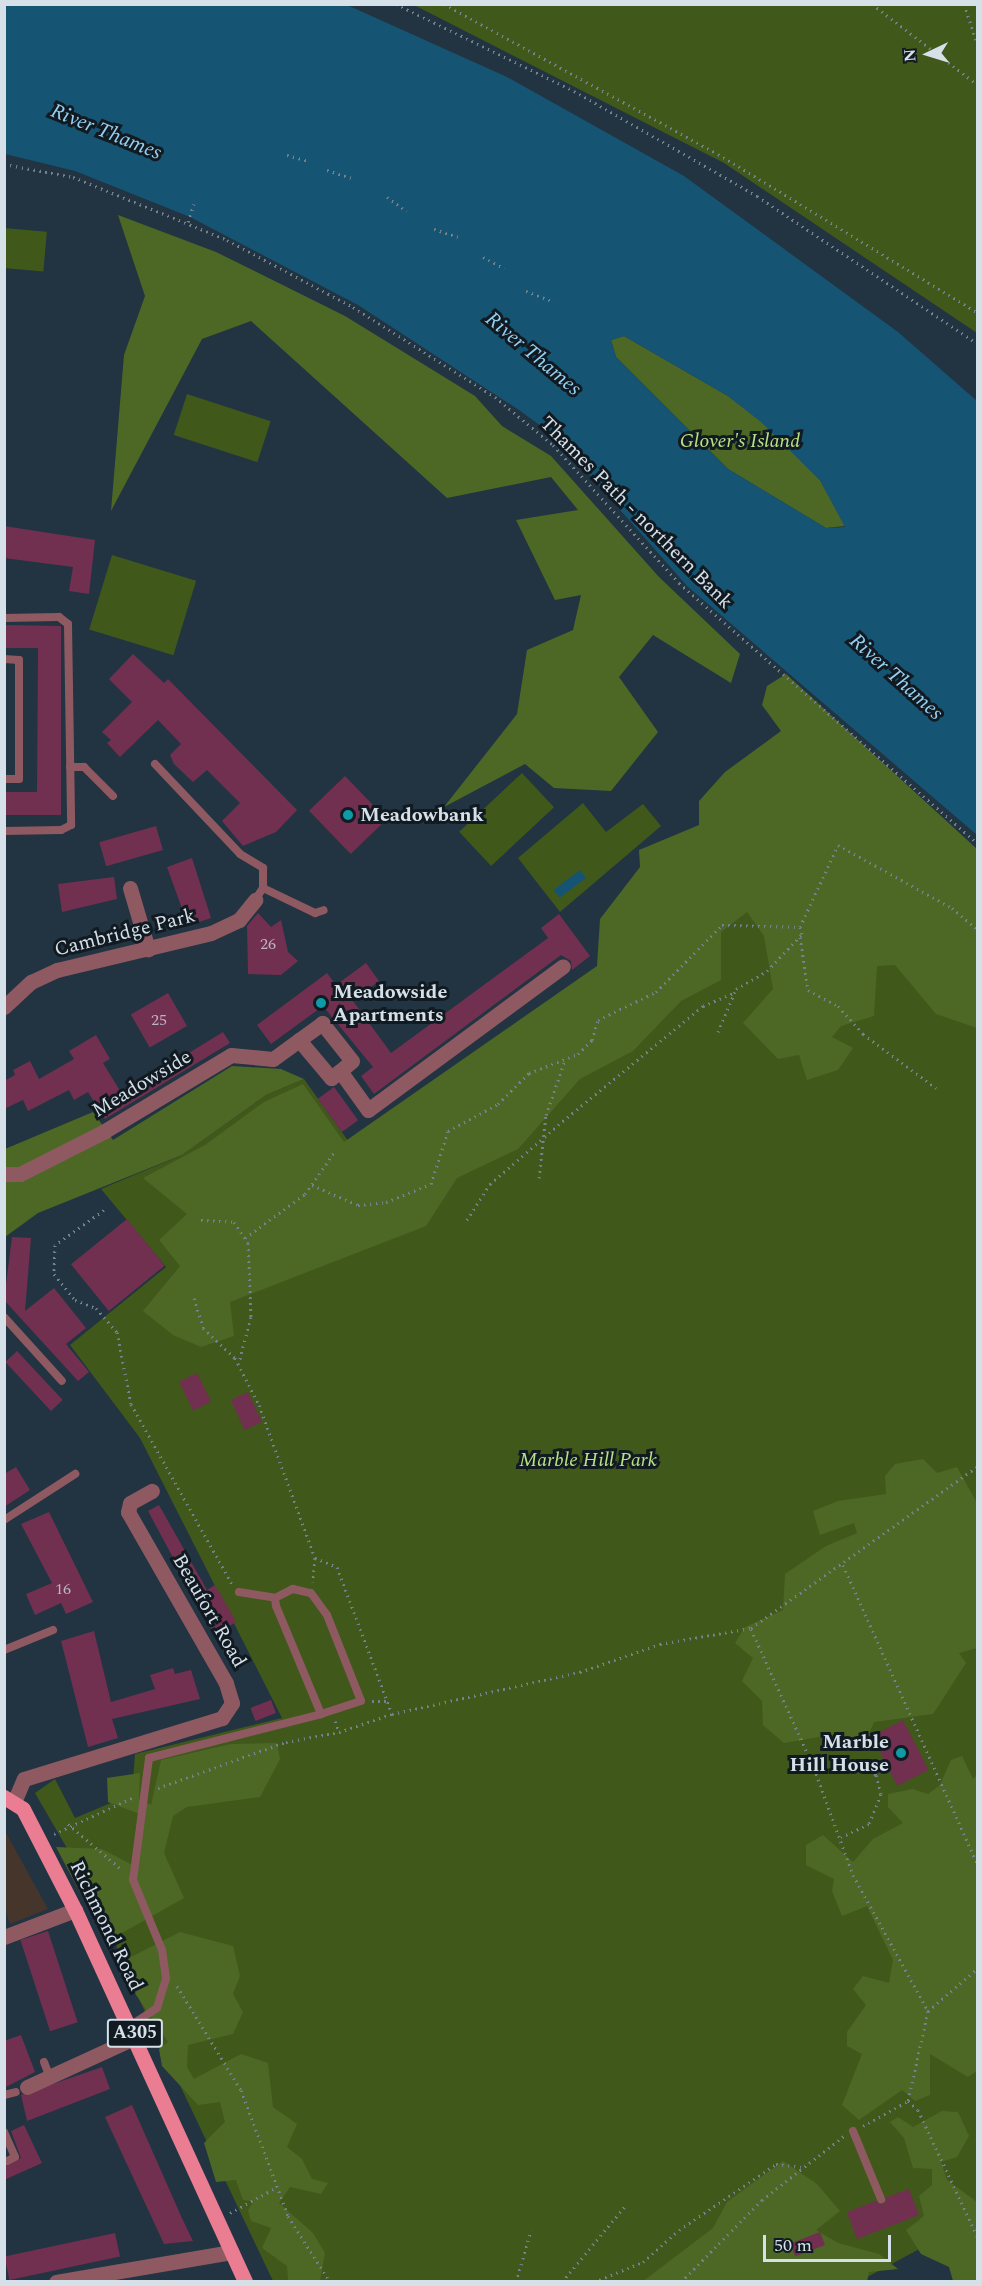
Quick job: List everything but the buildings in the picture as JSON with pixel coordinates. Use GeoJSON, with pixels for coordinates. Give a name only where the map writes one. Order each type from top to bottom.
{"type":"FeatureCollection","features":[{"type":"Feature","properties":{"kind":"main road","name":"Richmond Road"},"geometry":{"type":"LineString","coordinates":[[9,1800],[41,1841],[75,1910],[134,2031],[245,2282]]}},
{"type":"Feature","properties":{"kind":"street"},"geometry":{"type":"LineString","coordinates":[[130,888],[148,949]]}},
{"type":"Feature","properties":{"kind":"street","name":"Cambridge Park"},"geometry":{"type":"LineString","coordinates":[[4,1007],[30,982],[57,970],[212,933],[239,920],[259,894]]}},
{"type":"Feature","properties":{"kind":"street"},"geometry":{"type":"LineString","coordinates":[[299,1040],[331,1078],[340,1071],[368,1110],[562,966]]}},
{"type":"Feature","properties":{"kind":"street","name":"Meadowside"},"geometry":{"type":"LineString","coordinates":[[4,1174],[20,1174],[103,1132],[231,1055],[273,1059],[322,1023],[352,1061],[340,1071]]}},
{"type":"Feature","properties":{"kind":"street","name":"Beaufort Road"},"geometry":{"type":"LineString","coordinates":[[9,1800],[24,1779],[222,1718],[232,1703],[226,1683],[128,1512],[130,1503],[152,1491]]}},
{"type":"Feature","properties":{"kind":"street"},"geometry":{"type":"LineString","coordinates":[[4,1937],[75,1910]]}},
{"type":"Feature","properties":{"kind":"street"},"geometry":{"type":"LineString","coordinates":[[21,2090],[50,2078],[134,2031]]}},
{"type":"Feature","properties":{"kind":"street"},"geometry":{"type":"LineString","coordinates":[[56,2282],[231,2252]]}},
{"type":"Feature","properties":{"kind":"lane"},"geometry":{"type":"LineString","coordinates":[[4,618],[59,617],[68,624],[71,825],[61,830],[4,831]]}},
{"type":"Feature","properties":{"kind":"lane"},"geometry":{"type":"LineString","coordinates":[[4,659],[19,660],[20,779],[4,779]]}},
{"type":"Feature","properties":{"kind":"lane"},"geometry":{"type":"LineString","coordinates":[[155,764],[240,854],[263,868],[259,894],[315,914],[324,910]]}},
{"type":"Feature","properties":{"kind":"lane"},"geometry":{"type":"LineString","coordinates":[[70,767],[84,767],[113,796]]}},
{"type":"Feature","properties":{"kind":"lane"},"geometry":{"type":"LineString","coordinates":[[4,1317],[62,1382]]}},
{"type":"Feature","properties":{"kind":"lane"},"geometry":{"type":"LineString","coordinates":[[4,1520],[75,1474]]}},
{"type":"Feature","properties":{"kind":"lane"},"geometry":{"type":"LineString","coordinates":[[134,2031],[157,2008],[166,1978],[162,1950],[133,1880],[142,1794],[149,1758],[321,1714],[361,1701],[327,1615],[311,1593],[293,1589],[275,1598],[239,1592]]}},
{"type":"Feature","properties":{"kind":"lane"},"geometry":{"type":"LineString","coordinates":[[275,1598],[321,1714]]}},
{"type":"Feature","properties":{"kind":"lane"},"geometry":{"type":"LineString","coordinates":[[4,1650],[53,1630]]}},
{"type":"Feature","properties":{"kind":"lane"},"geometry":{"type":"LineString","coordinates":[[44,2062],[50,2078]]}},
{"type":"Feature","properties":{"kind":"lane"},"geometry":{"type":"LineString","coordinates":[[4,2095],[21,2090]]}},
{"type":"Feature","properties":{"kind":"lane"},"geometry":{"type":"LineString","coordinates":[[853,2131],[881,2199]]}},
{"type":"Feature","properties":{"kind":"lane"},"geometry":{"type":"LineString","coordinates":[[4,2132],[15,2157],[7,2161]]}},
{"type":"Feature","properties":{"kind":"path"},"geometry":{"type":"LineString","coordinates":[[396,4],[574,91],[729,180],[978,345]]}},
{"type":"Feature","properties":{"kind":"path"},"geometry":{"type":"LineString","coordinates":[[444,4],[718,154],[978,313]]}},
{"type":"Feature","properties":{"kind":"path"},"geometry":{"type":"LineString","coordinates":[[872,4],[978,85]]}},
{"type":"Feature","properties":{"kind":"path"},"geometry":{"type":"LineString","coordinates":[[964,4],[978,46]]}},
{"type":"Feature","properties":{"kind":"path"},"geometry":{"type":"LineString","coordinates":[[287,154],[309,161]]}},
{"type":"Feature","properties":{"kind":"path","name":"Thames Path - northern Bank"},"geometry":{"type":"LineString","coordinates":[[4,164],[73,177],[188,222],[353,307],[495,397],[553,445],[678,583],[978,844]]}},
{"type":"Feature","properties":{"kind":"path"},"geometry":{"type":"LineString","coordinates":[[327,170],[351,178]]}},
{"type":"Feature","properties":{"kind":"path"},"geometry":{"type":"LineString","coordinates":[[387,197],[406,211]]}},
{"type":"Feature","properties":{"kind":"path"},"geometry":{"type":"LineString","coordinates":[[188,222],[194,204]]}},
{"type":"Feature","properties":{"kind":"path"},"geometry":{"type":"LineString","coordinates":[[434,229],[458,237]]}},
{"type":"Feature","properties":{"kind":"path"},"geometry":{"type":"LineString","coordinates":[[483,257],[504,268]]}},
{"type":"Feature","properties":{"kind":"path"},"geometry":{"type":"LineString","coordinates":[[526,291],[550,300]]}},
{"type":"Feature","properties":{"kind":"path"},"geometry":{"type":"LineString","coordinates":[[936,1088],[863,1034],[838,1006],[808,990],[800,927],[838,844],[952,908],[978,930]]}},
{"type":"Feature","properties":{"kind":"path"},"geometry":{"type":"LineString","coordinates":[[312,1185],[358,1204],[386,1202],[430,1184],[448,1131],[498,1104],[529,1074],[565,1059],[592,1040],[598,1020],[677,977],[690,954],[722,925],[800,927]]}},
{"type":"Feature","properties":{"kind":"path"},"geometry":{"type":"LineString","coordinates":[[467,1220],[490,1184],[542,1139],[703,1006],[734,993],[767,971],[800,937]]}},
{"type":"Feature","properties":{"kind":"path"},"geometry":{"type":"LineString","coordinates":[[718,1032],[734,993]]}},
{"type":"Feature","properties":{"kind":"path"},"geometry":{"type":"LineString","coordinates":[[539,1178],[542,1139],[565,1059]]}},
{"type":"Feature","properties":{"kind":"path"},"geometry":{"type":"LineString","coordinates":[[245,1238],[312,1185],[335,1150]]}},
{"type":"Feature","properties":{"kind":"path"},"geometry":{"type":"LineString","coordinates":[[104,1210],[55,1245],[54,1274],[75,1300],[96,1308],[117,1332],[131,1404],[239,1592]]}},
{"type":"Feature","properties":{"kind":"path"},"geometry":{"type":"LineString","coordinates":[[201,1220],[234,1222],[245,1238],[251,1317],[238,1364]]}},
{"type":"Feature","properties":{"kind":"path"},"geometry":{"type":"LineString","coordinates":[[194,1298],[202,1328],[238,1364],[259,1405],[315,1558],[311,1593]]}},
{"type":"Feature","properties":{"kind":"path"},"geometry":{"type":"LineString","coordinates":[[41,1841],[68,1824],[142,1794],[286,1742],[339,1732],[392,1714],[580,1672],[660,1644],[751,1628],[843,1565],[978,1466]]}},
{"type":"Feature","properties":{"kind":"path"},"geometry":{"type":"LineString","coordinates":[[315,1558],[337,1567],[392,1714]]}},
{"type":"Feature","properties":{"kind":"path"},"geometry":{"type":"LineString","coordinates":[[843,1565],[978,1865]]}},
{"type":"Feature","properties":{"kind":"path"},"geometry":{"type":"LineString","coordinates":[[751,1628],[814,1768],[853,1875],[928,2011]]}},
{"type":"Feature","properties":{"kind":"path"},"geometry":{"type":"LineString","coordinates":[[332,1710],[339,1732]]}},
{"type":"Feature","properties":{"kind":"path"},"geometry":{"type":"LineString","coordinates":[[814,1768],[862,1761],[876,1775],[881,1794],[870,1824],[841,1837]]}},
{"type":"Feature","properties":{"kind":"path"},"geometry":{"type":"LineString","coordinates":[[68,1824],[133,1880]]}},
{"type":"Feature","properties":{"kind":"path"},"geometry":{"type":"LineString","coordinates":[[681,2282],[802,2167],[853,2131],[908,2101],[928,2011],[978,1968]]}},
{"type":"Feature","properties":{"kind":"path"},"geometry":{"type":"LineString","coordinates":[[166,1978],[201,2022],[241,2090],[288,2216],[330,2282]]}},
{"type":"Feature","properties":{"kind":"path"},"geometry":{"type":"LineString","coordinates":[[908,2101],[918,2110],[978,2238]]}},
{"type":"Feature","properties":{"kind":"path"},"geometry":{"type":"LineString","coordinates":[[594,2282],[643,2262],[679,2230],[776,2163],[802,2167]]}},
{"type":"Feature","properties":{"kind":"path"},"geometry":{"type":"LineString","coordinates":[[217,2219],[277,2187]]}},
{"type":"Feature","properties":{"kind":"path"},"geometry":{"type":"LineString","coordinates":[[562,2282],[625,2206]]}},
{"type":"Feature","properties":{"kind":"path"},"geometry":{"type":"LineString","coordinates":[[516,2282],[531,2230]]}},
{"type":"Feature","properties":{"kind":"shaded area"},"geometry":{"type":"Polygon","coordinates":[[[5,1831],[48,1909],[10,1924],[5,1909],[5,1831]]]}},
{"type":"Feature","properties":{"kind":"green space"},"geometry":{"type":"Polygon","coordinates":[[[414,5],[977,5],[977,333],[724,163],[414,5]]]}},
{"type":"Feature","properties":{"kind":"green space"},"geometry":{"type":"Polygon","coordinates":[[[118,215],[216,252],[345,316],[475,396],[502,426],[551,456],[659,577],[740,654],[731,683],[653,635],[619,677],[658,732],[611,791],[554,788],[525,764],[444,807],[517,714],[527,650],[573,630],[581,595],[555,600],[516,520],[578,510],[551,477],[447,498],[251,321],[202,339],[111,511],[124,355],[145,296],[118,215]]]}},
{"type":"Feature","properties":{"kind":"green space"},"geometry":{"type":"Polygon","coordinates":[[[4,228],[47,232],[43,272],[4,268],[4,228]]]}},
{"type":"Feature","properties":{"kind":"green space","name":"Glover's Island"},"geometry":{"type":"Polygon","coordinates":[[[624,336],[728,396],[762,422],[820,480],[845,526],[826,528],[728,469],[616,357],[611,340],[624,336]]]}},
{"type":"Feature","properties":{"kind":"green space"},"geometry":{"type":"Polygon","coordinates":[[[187,394],[271,421],[257,462],[174,435],[187,394]]]}},
{"type":"Feature","properties":{"kind":"green space"},"geometry":{"type":"Polygon","coordinates":[[[112,555],[196,581],[173,655],[89,630],[112,555]]]}},
{"type":"Feature","properties":{"kind":"green space"},"geometry":{"type":"Polygon","coordinates":[[[786,674],[977,849],[977,1028],[936,1014],[895,965],[877,966],[874,1016],[841,1026],[832,1037],[853,1048],[838,1070],[807,1080],[799,1055],[778,1059],[743,1023],[773,989],[764,936],[747,912],[721,932],[721,980],[681,1001],[633,1051],[580,1079],[518,1149],[457,1178],[426,1226],[230,1302],[234,1336],[201,1347],[173,1335],[143,1311],[180,1266],[159,1240],[187,1214],[143,1178],[205,1145],[264,1102],[303,1084],[344,1142],[597,966],[600,919],[640,867],[639,850],[699,825],[699,801],[725,772],[781,731],[762,705],[767,686],[786,674]]]}},
{"type":"Feature","properties":{"kind":"green space"},"geometry":{"type":"Polygon","coordinates":[[[522,773],[554,807],[491,866],[459,832],[522,773]]]}},
{"type":"Feature","properties":{"kind":"green space"},"geometry":{"type":"Polygon","coordinates":[[[583,803],[606,832],[643,804],[661,826],[560,912],[518,858],[583,803]]]}},
{"type":"Feature","properties":{"kind":"green space","name":"Marble Hill Park"},"geometry":{"type":"Polygon","coordinates":[[[977,860],[977,2281],[949,2233],[860,2281],[273,2281],[129,1978],[101,1907],[35,1793],[55,1779],[75,1818],[132,1794],[135,1754],[282,1718],[140,1438],[70,1345],[166,1267],[101,1189],[182,1155],[266,1095],[304,1079],[349,1142],[685,917],[977,860]]]}},
{"type":"Feature","properties":{"kind":"green space"},"geometry":{"type":"Polygon","coordinates":[[[232,1066],[281,1069],[304,1079],[266,1095],[182,1155],[38,1213],[5,1237],[5,1149],[93,1112],[113,1140],[232,1066]]]}},
{"type":"Feature","properties":{"kind":"green space"},"geometry":{"type":"Polygon","coordinates":[[[923,1459],[937,1473],[957,1467],[977,1503],[977,1648],[959,1653],[966,1663],[933,1714],[874,1722],[865,1743],[851,1750],[837,1734],[784,1743],[763,1725],[762,1701],[742,1681],[753,1658],[735,1643],[745,1627],[783,1610],[785,1574],[826,1546],[857,1533],[854,1523],[820,1535],[813,1511],[838,1501],[886,1494],[885,1476],[895,1464],[923,1459]]]}},
{"type":"Feature","properties":{"kind":"green space"},"geometry":{"type":"Polygon","coordinates":[[[277,1743],[280,1759],[260,1797],[187,1807],[173,1816],[164,1853],[184,1898],[106,1942],[56,1847],[102,1849],[138,1868],[145,1816],[108,1802],[107,1778],[140,1773],[139,1799],[151,1805],[161,1760],[231,1744],[277,1743]]]}},
{"type":"Feature","properties":{"kind":"green space"},"geometry":{"type":"Polygon","coordinates":[[[962,1756],[973,1779],[978,1774],[977,2071],[968,2077],[930,2054],[930,2095],[915,2101],[902,2090],[859,2120],[842,2105],[862,2054],[847,2046],[847,2032],[866,2005],[853,1989],[863,1976],[889,1983],[893,1960],[867,1906],[842,1916],[832,1891],[834,1879],[806,1865],[806,1845],[823,1835],[853,1862],[873,1839],[903,1823],[888,1807],[888,1794],[913,1789],[928,1794],[940,1785],[951,1760],[962,1756]]]}},
{"type":"Feature","properties":{"kind":"green space"},"geometry":{"type":"Polygon","coordinates":[[[180,1932],[233,1946],[240,1976],[233,1994],[243,2012],[233,2034],[188,2045],[187,2067],[194,2079],[241,2054],[268,2063],[273,2107],[297,2124],[287,2147],[302,2159],[312,2179],[328,2183],[321,2194],[290,2187],[279,2203],[313,2233],[325,2253],[320,2281],[288,2281],[287,2266],[262,2248],[271,2228],[251,2221],[248,2210],[254,2201],[243,2200],[236,2180],[216,2182],[204,2143],[225,2122],[220,2102],[198,2105],[162,2066],[159,2049],[168,2042],[124,1977],[129,1958],[180,1932]]]}},
{"type":"Feature","properties":{"kind":"green space"},"geometry":{"type":"Polygon","coordinates":[[[942,2111],[958,2112],[969,2136],[957,2157],[941,2162],[947,2180],[977,2202],[977,2281],[953,2281],[949,2267],[921,2254],[906,2230],[924,2216],[919,2196],[932,2185],[932,2169],[913,2168],[904,2138],[890,2122],[898,2117],[913,2127],[942,2111]]]}},
{"type":"Feature","properties":{"kind":"green space"},"geometry":{"type":"Polygon","coordinates":[[[783,2161],[817,2184],[840,2211],[816,2230],[838,2243],[879,2254],[898,2269],[869,2272],[867,2282],[642,2282],[713,2228],[727,2202],[783,2161]]]}},
{"type":"Feature","properties":{"kind":"water","name":"River Thames"},"geometry":{"type":"Polygon","coordinates":[[[4,5],[347,5],[507,77],[684,176],[898,332],[977,401],[977,835],[687,586],[556,437],[519,410],[358,305],[190,217],[75,171],[5,154],[4,5]],[[624,336],[611,340],[616,357],[728,469],[826,528],[845,527],[820,480],[761,422],[728,396],[624,336]]]}},
{"type":"Feature","properties":{"kind":"water"},"geometry":{"type":"Polygon","coordinates":[[[580,870],[586,878],[560,898],[554,890],[580,870]]]}},
{"type":"Feature","properties":{"kind":"place","name":"Meadowbank"},"geometry":{"type":"Point","coordinates":[348,815]}},
{"type":"Feature","properties":{"kind":"place","name":"Meadowside Apartments"},"geometry":{"type":"Point","coordinates":[321,1003]}},
{"type":"Feature","properties":{"kind":"place","name":"Marble Hill House"},"geometry":{"type":"Point","coordinates":[901,1753]}}]}
